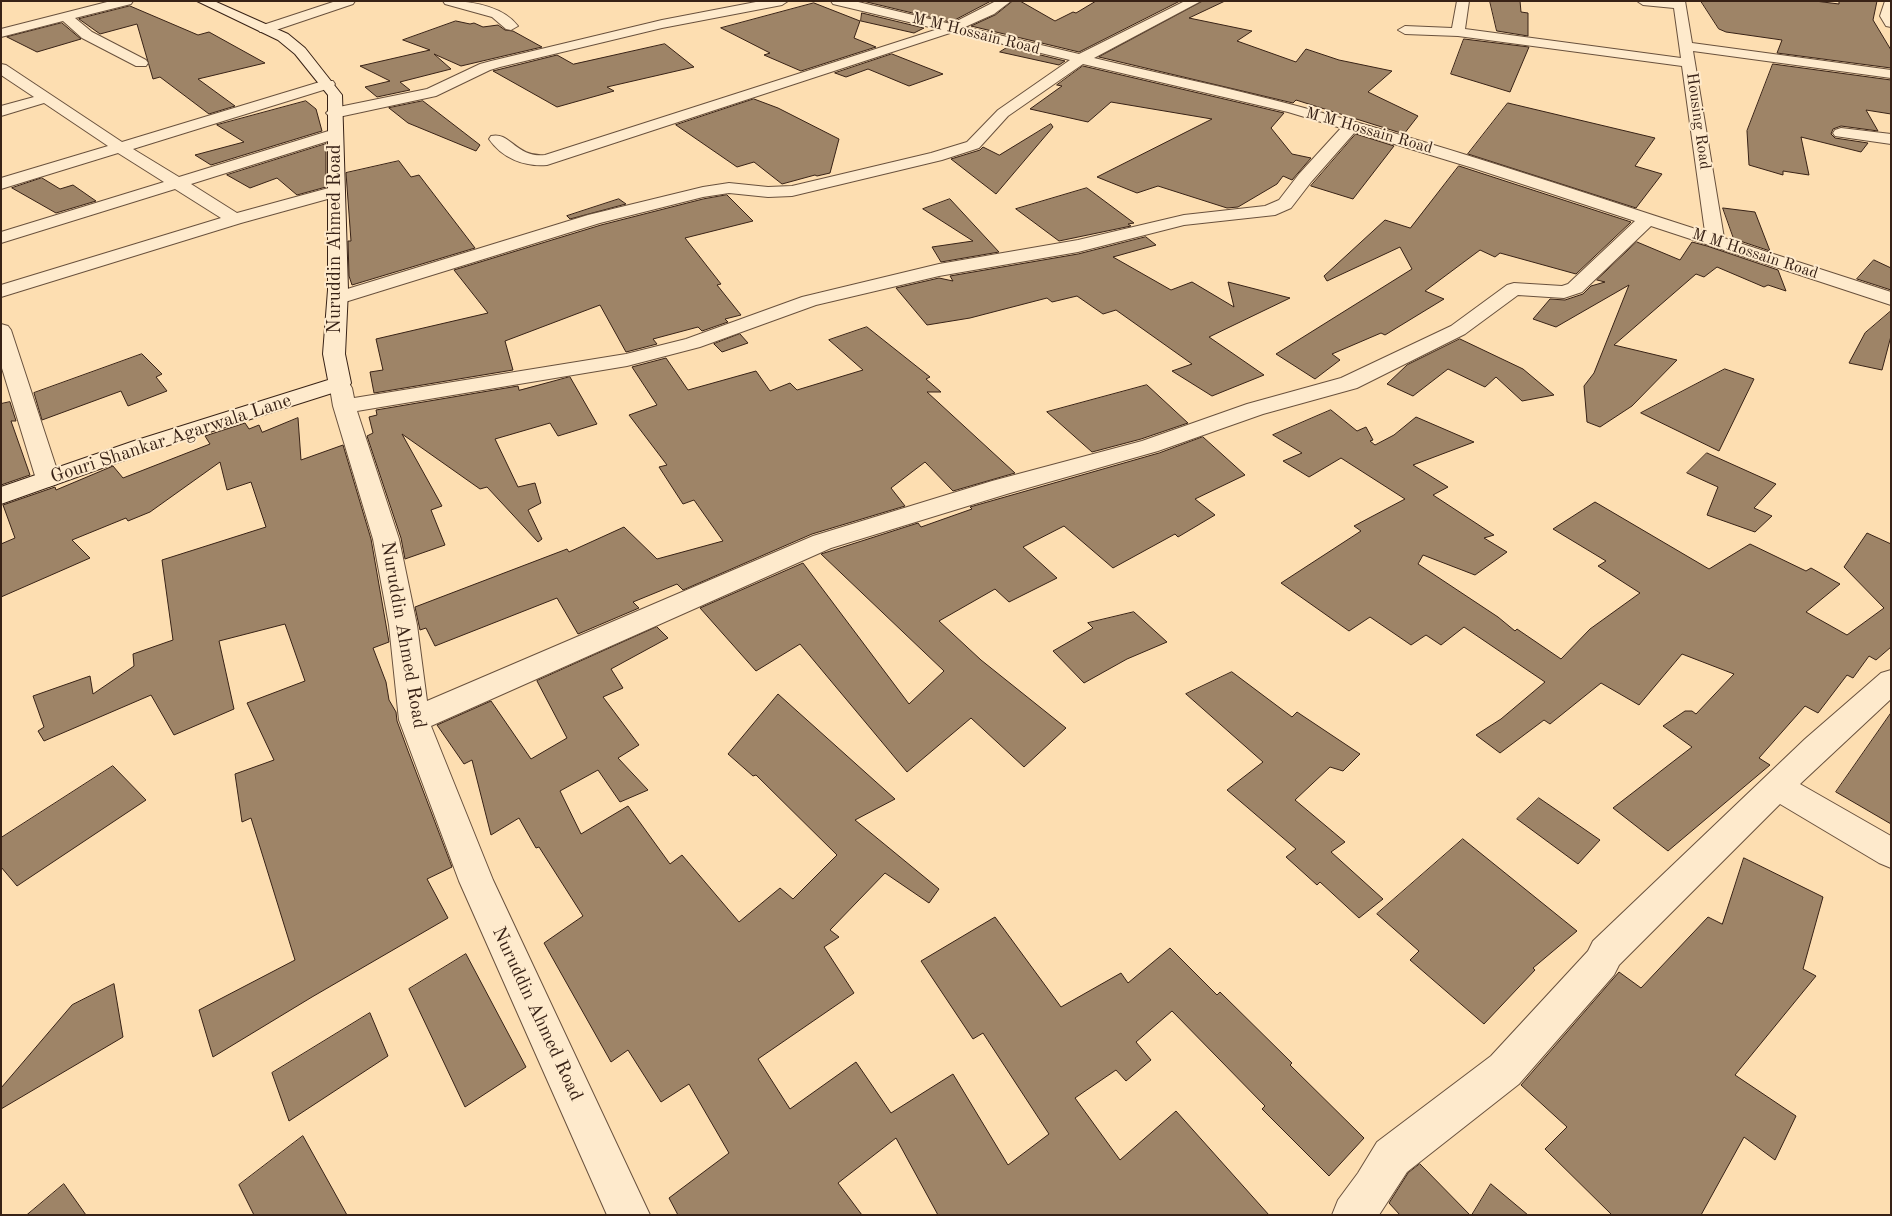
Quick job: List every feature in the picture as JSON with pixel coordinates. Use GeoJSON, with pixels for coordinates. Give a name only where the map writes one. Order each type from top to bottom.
{"type":"FeatureCollection","features":[{"type":"Feature","properties":{"kind":"street"},"geometry":{"type":"LineString","coordinates":[[1,33],[65,16],[94,5],[127,1]]}},
{"type":"Feature","properties":{"kind":"street","name":"Nuruddin Ahmed Road"},"geometry":{"type":"LineString","coordinates":[[203,1],[283,37],[294,46],[328,84],[335,95],[338,298],[334,354],[342,395],[386,538],[403,625],[414,720],[476,881],[629,1215]]}},
{"type":"Feature","properties":{"kind":"street"},"geometry":{"type":"LineString","coordinates":[[265,28],[348,1]]}},
{"type":"Feature","properties":{"kind":"street"},"geometry":{"type":"LineString","coordinates":[[449,1],[497,14],[511,26]]}},
{"type":"Feature","properties":{"kind":"street"},"geometry":{"type":"LineString","coordinates":[[334,113],[432,93],[485,67],[496,64],[662,24],[782,1]]}},
{"type":"Feature","properties":{"kind":"street","name":"M M Hossain Road"},"geometry":{"type":"LineString","coordinates":[[836,1],[1292,109],[1352,126],[1479,164],[1891,300]]}},
{"type":"Feature","properties":{"kind":"street"},"geometry":{"type":"LineString","coordinates":[[497,139],[524,160],[533,162],[547,160],[950,28],[995,8],[1005,1]]}},
{"type":"Feature","properties":{"kind":"street"},"geometry":{"type":"LineString","coordinates":[[338,298],[594,219],[703,192],[729,188],[768,192],[792,192],[936,157],[973,145],[1003,114],[1081,59],[1195,1]]}},
{"type":"Feature","properties":{"kind":"street"},"geometry":{"type":"LineString","coordinates":[[1458,32],[1463,1]]}},
{"type":"Feature","properties":{"kind":"street"},"geometry":{"type":"LineString","coordinates":[[1643,1],[1679,3]]}},
{"type":"Feature","properties":{"kind":"street"},"geometry":{"type":"LineString","coordinates":[[1891,1],[1886,16],[1891,23]]}},
{"type":"Feature","properties":{"kind":"street","name":"Housing Road"},"geometry":{"type":"LineString","coordinates":[[1679,3],[1715,241]]}},
{"type":"Feature","properties":{"kind":"street"},"geometry":{"type":"LineString","coordinates":[[65,16],[87,35],[141,63]]}},
{"type":"Feature","properties":{"kind":"street"},"geometry":{"type":"LineString","coordinates":[[1405,30],[1458,32],[1689,63]]}},
{"type":"Feature","properties":{"kind":"street"},"geometry":{"type":"LineString","coordinates":[[1687,46],[1891,74]]}},
{"type":"Feature","properties":{"kind":"street"},"geometry":{"type":"LineString","coordinates":[[1,68],[121,148],[235,219]]}},
{"type":"Feature","properties":{"kind":"street"},"geometry":{"type":"LineString","coordinates":[[1,184],[328,84]]}},
{"type":"Feature","properties":{"kind":"street"},"geometry":{"type":"LineString","coordinates":[[1,111],[47,98]]}},
{"type":"Feature","properties":{"kind":"street","name":"Gouri Shankar Agarwala Lane"},"geometry":{"type":"LineString","coordinates":[[1,496],[142,446],[342,395],[627,360],[694,343],[809,301],[930,272],[1078,246],[1184,220],[1269,211],[1285,204],[1305,178],[1352,126]]}},
{"type":"Feature","properties":{"kind":"street"},"geometry":{"type":"LineString","coordinates":[[1841,133],[1891,139]]}},
{"type":"Feature","properties":{"kind":"street"},"geometry":{"type":"LineString","coordinates":[[1,238],[336,134]]}},
{"type":"Feature","properties":{"kind":"street"},"geometry":{"type":"LineString","coordinates":[[1,291],[336,190]]}},
{"type":"Feature","properties":{"kind":"street"},"geometry":{"type":"LineString","coordinates":[[414,720],[822,542],[1001,487],[1150,446],[1255,409],[1349,382],[1399,360],[1458,330],[1514,289],[1564,292],[1575,288],[1648,219]]}},
{"type":"Feature","properties":{"kind":"street"},"geometry":{"type":"LineString","coordinates":[[3,343],[48,479]]}},
{"type":"Feature","properties":{"kind":"street"},"geometry":{"type":"LineString","coordinates":[[1353,1215],[1374,1188],[1392,1157],[1505,1070],[1601,963],[1606,953],[1777,786],[1891,681]]}},
{"type":"Feature","properties":{"kind":"street"},"geometry":{"type":"LineString","coordinates":[[1777,786],[1891,853]]}},
{"type":"Feature","properties":{"kind":"building"},"geometry":{"type":"Polygon","coordinates":[[[863,1],[991,1],[951,22],[863,1]]]}},
{"type":"Feature","properties":{"kind":"building"},"geometry":{"type":"Polygon","coordinates":[[[1013,1],[1020,1],[1055,21],[1073,12],[1076,13],[1096,1],[1180,1],[1079,52],[971,26],[995,15],[1013,1]]]}},
{"type":"Feature","properties":{"kind":"building"},"geometry":{"type":"Polygon","coordinates":[[[1203,1],[1225,1],[1189,18],[1252,31],[1237,41],[1296,62],[1306,49],[1339,60],[1392,71],[1368,92],[1418,116],[1404,134],[1296,100],[1293,103],[1099,57],[1203,1]]]}},
{"type":"Feature","properties":{"kind":"building"},"geometry":{"type":"Polygon","coordinates":[[[1490,1],[1520,1],[1521,12],[1528,13],[1528,36],[1497,31],[1490,1]]]}},
{"type":"Feature","properties":{"kind":"building"},"geometry":{"type":"Polygon","coordinates":[[[1701,1],[1815,1],[1839,4],[1839,1],[1877,1],[1873,20],[1891,50],[1891,68],[1777,53],[1782,40],[1726,32],[1719,29],[1701,1]]]}},
{"type":"Feature","properties":{"kind":"building"},"geometry":{"type":"Polygon","coordinates":[[[814,3],[860,21],[854,38],[876,47],[801,71],[764,55],[770,53],[721,28],[814,3]]]}},
{"type":"Feature","properties":{"kind":"building"},"geometry":{"type":"Polygon","coordinates":[[[130,6],[198,35],[209,32],[265,63],[198,79],[235,106],[209,114],[160,77],[153,79],[137,24],[100,34],[79,19],[130,6]]]}},
{"type":"Feature","properties":{"kind":"building"},"geometry":{"type":"Polygon","coordinates":[[[862,13],[924,28],[914,33],[861,21],[862,13]]]}},
{"type":"Feature","properties":{"kind":"building"},"geometry":{"type":"Polygon","coordinates":[[[456,21],[474,23],[483,27],[498,25],[542,47],[461,66],[434,54],[451,69],[400,82],[410,90],[377,97],[365,87],[390,81],[360,66],[430,50],[403,40],[456,21]]]}},
{"type":"Feature","properties":{"kind":"building"},"geometry":{"type":"Polygon","coordinates":[[[62,23],[81,39],[37,52],[7,37],[62,23]]]}},
{"type":"Feature","properties":{"kind":"building"},"geometry":{"type":"Polygon","coordinates":[[[1464,39],[1529,47],[1510,92],[1451,74],[1464,39]]]}},
{"type":"Feature","properties":{"kind":"building"},"geometry":{"type":"Polygon","coordinates":[[[665,44],[694,67],[607,87],[614,91],[557,107],[493,71],[557,55],[573,64],[665,44]]]}},
{"type":"Feature","properties":{"kind":"building"},"geometry":{"type":"Polygon","coordinates":[[[1008,47],[1065,61],[1059,65],[1000,52],[1008,47]]]}},
{"type":"Feature","properties":{"kind":"building"},"geometry":{"type":"Polygon","coordinates":[[[892,54],[943,74],[909,86],[868,69],[846,77],[835,73],[892,54]]]}},
{"type":"Feature","properties":{"kind":"building"},"geometry":{"type":"Polygon","coordinates":[[[1773,64],[1891,80],[1891,114],[1866,110],[1878,131],[1841,126],[1833,129],[1831,134],[1835,138],[1868,143],[1861,152],[1801,137],[1809,175],[1783,171],[1783,175],[1749,165],[1747,131],[1773,64]]]}},
{"type":"Feature","properties":{"kind":"building"},"geometry":{"type":"Polygon","coordinates":[[[1083,66],[1284,113],[1271,128],[1292,154],[1311,158],[1292,180],[1283,176],[1277,184],[1238,207],[1227,208],[1158,186],[1137,193],[1097,177],[1212,119],[1111,102],[1088,122],[1030,109],[1062,86],[1057,85],[1083,66]]]}},
{"type":"Feature","properties":{"kind":"building"},"geometry":{"type":"Polygon","coordinates":[[[754,99],[778,108],[839,139],[830,173],[782,184],[754,162],[737,167],[676,125],[754,99]]]}},
{"type":"Feature","properties":{"kind":"building"},"geometry":{"type":"Polygon","coordinates":[[[306,101],[316,109],[322,131],[211,165],[195,155],[244,142],[217,125],[306,101]]]}},
{"type":"Feature","properties":{"kind":"building"},"geometry":{"type":"Polygon","coordinates":[[[423,101],[480,145],[476,151],[408,123],[389,108],[423,101]]]}},
{"type":"Feature","properties":{"kind":"building"},"geometry":{"type":"Polygon","coordinates":[[[1508,103],[1655,138],[1635,166],[1662,174],[1636,208],[1468,154],[1508,103]]]}},
{"type":"Feature","properties":{"kind":"building"},"geometry":{"type":"Polygon","coordinates":[[[1051,124],[1053,127],[996,194],[951,159],[980,150],[983,147],[999,155],[1051,124]]]}},
{"type":"Feature","properties":{"kind":"building"},"geometry":{"type":"Polygon","coordinates":[[[1356,134],[1394,146],[1353,199],[1311,186],[1356,134]]]}},
{"type":"Feature","properties":{"kind":"building"},"geometry":{"type":"Polygon","coordinates":[[[326,144],[326,187],[297,195],[277,178],[250,188],[227,175],[326,144]]]}},
{"type":"Feature","properties":{"kind":"building"},"geometry":{"type":"Polygon","coordinates":[[[399,161],[411,177],[419,175],[475,248],[352,285],[349,276],[348,241],[351,241],[346,173],[399,161]]]}},
{"type":"Feature","properties":{"kind":"building"},"geometry":{"type":"Polygon","coordinates":[[[1459,166],[1631,222],[1576,274],[1500,253],[1495,257],[1480,250],[1425,291],[1444,299],[1385,335],[1381,333],[1332,354],[1340,360],[1315,379],[1276,354],[1412,269],[1400,247],[1327,281],[1324,276],[1385,220],[1410,228],[1459,166]]]}},
{"type":"Feature","properties":{"kind":"building"},"geometry":{"type":"Polygon","coordinates":[[[42,178],[60,189],[73,185],[96,201],[56,213],[12,188],[42,178]]]}},
{"type":"Feature","properties":{"kind":"building"},"geometry":{"type":"Polygon","coordinates":[[[1087,188],[1134,223],[1128,224],[1131,226],[1059,241],[1016,209],[1087,188]]]}},
{"type":"Feature","properties":{"kind":"building"},"geometry":{"type":"Polygon","coordinates":[[[727,195],[753,221],[685,238],[721,284],[717,285],[741,315],[725,319],[728,322],[702,331],[698,327],[653,339],[657,344],[626,352],[600,305],[505,341],[513,370],[374,393],[370,372],[383,370],[376,339],[488,313],[454,270],[601,225],[703,199],[727,195]]]}},
{"type":"Feature","properties":{"kind":"building"},"geometry":{"type":"Polygon","coordinates":[[[619,199],[626,204],[570,219],[567,216],[619,199]]]}},
{"type":"Feature","properties":{"kind":"building"},"geometry":{"type":"Polygon","coordinates":[[[950,199],[999,252],[941,262],[932,247],[973,241],[923,209],[950,199]]]}},
{"type":"Feature","properties":{"kind":"building"},"geometry":{"type":"Polygon","coordinates":[[[1723,208],[1755,212],[1770,251],[1734,239],[1723,208]]]}},
{"type":"Feature","properties":{"kind":"building"},"geometry":{"type":"Polygon","coordinates":[[[1146,237],[1156,245],[1113,257],[1171,290],[1192,282],[1234,307],[1228,282],[1290,298],[1209,337],[1264,375],[1212,396],[1172,371],[1192,364],[1116,310],[1103,314],[1077,296],[1052,302],[1047,298],[970,318],[927,325],[896,288],[939,278],[953,281],[950,276],[1078,254],[1146,237]]]}},
{"type":"Feature","properties":{"kind":"building"},"geometry":{"type":"Polygon","coordinates":[[[1637,242],[1680,260],[1692,242],[1707,246],[1778,270],[1786,291],[1768,285],[1764,287],[1717,267],[1704,277],[1696,274],[1614,345],[1677,360],[1632,406],[1600,427],[1587,422],[1584,386],[1594,373],[1629,285],[1556,327],[1533,319],[1550,299],[1565,300],[1583,294],[1591,286],[1605,282],[1597,280],[1637,242]]]}},
{"type":"Feature","properties":{"kind":"building"},"geometry":{"type":"Polygon","coordinates":[[[1874,260],[1891,268],[1891,290],[1857,279],[1874,260]]]}},
{"type":"Feature","properties":{"kind":"building"},"geometry":{"type":"Polygon","coordinates":[[[1891,311],[1891,336],[1882,370],[1849,363],[1865,333],[1891,311]]]}},
{"type":"Feature","properties":{"kind":"building"},"geometry":{"type":"Polygon","coordinates":[[[867,327],[930,377],[926,379],[941,392],[927,392],[1015,473],[953,491],[925,462],[891,488],[905,506],[812,534],[683,590],[677,584],[633,602],[639,608],[578,634],[557,598],[435,646],[426,628],[420,630],[415,607],[567,549],[569,552],[624,527],[657,559],[723,541],[694,500],[683,504],[659,467],[667,465],[629,415],[657,405],[632,367],[666,358],[688,390],[756,371],[770,391],[790,383],[797,390],[863,370],[829,340],[867,327]]]}},
{"type":"Feature","properties":{"kind":"building"},"geometry":{"type":"Polygon","coordinates":[[[740,334],[748,343],[722,352],[714,344],[740,334]]]}},
{"type":"Feature","properties":{"kind":"building"},"geometry":{"type":"Polygon","coordinates":[[[1460,339],[1523,369],[1554,395],[1522,401],[1496,377],[1485,387],[1448,369],[1413,396],[1387,384],[1407,365],[1460,339]]]}},
{"type":"Feature","properties":{"kind":"building"},"geometry":{"type":"Polygon","coordinates":[[[142,354],[162,374],[156,377],[167,391],[128,406],[121,391],[42,420],[34,393],[142,354]]]}},
{"type":"Feature","properties":{"kind":"building"},"geometry":{"type":"Polygon","coordinates":[[[1725,369],[1754,379],[1719,451],[1641,413],[1725,369]]]}},
{"type":"Feature","properties":{"kind":"building"},"geometry":{"type":"Polygon","coordinates":[[[570,377],[597,424],[558,436],[550,423],[495,439],[518,487],[535,483],[541,503],[528,510],[542,539],[538,542],[487,487],[480,489],[402,434],[442,506],[431,510],[445,545],[405,559],[401,538],[367,436],[373,433],[369,417],[377,415],[376,410],[518,386],[519,390],[570,377]]]}},
{"type":"Feature","properties":{"kind":"building"},"geometry":{"type":"Polygon","coordinates":[[[1147,385],[1188,423],[1141,439],[1092,452],[1047,412],[1147,385]]]}},
{"type":"Feature","properties":{"kind":"building"},"geometry":{"type":"Polygon","coordinates":[[[10,402],[16,421],[11,421],[30,475],[1,485],[1,404],[10,402]]]}},
{"type":"Feature","properties":{"kind":"building"},"geometry":{"type":"Polygon","coordinates":[[[1331,410],[1357,431],[1366,427],[1373,440],[1370,441],[1375,445],[1394,435],[1416,417],[1474,442],[1413,465],[1448,487],[1433,495],[1494,535],[1484,538],[1507,552],[1475,575],[1423,555],[1418,564],[1498,617],[1515,631],[1517,629],[1561,659],[1590,629],[1640,593],[1598,566],[1606,561],[1553,529],[1595,502],[1709,569],[1750,544],[1806,571],[1811,568],[1840,584],[1806,612],[1847,635],[1884,608],[1844,567],[1867,533],[1891,544],[1891,647],[1876,660],[1869,656],[1853,678],[1847,675],[1818,713],[1805,706],[1759,758],[1770,765],[1668,851],[1613,808],[1692,747],[1663,726],[1685,711],[1692,711],[1696,714],[1734,674],[1682,654],[1639,705],[1601,683],[1550,724],[1544,720],[1500,753],[1476,735],[1501,719],[1545,682],[1464,627],[1441,645],[1426,635],[1411,645],[1370,617],[1349,631],[1281,583],[1361,531],[1354,526],[1405,499],[1341,458],[1309,477],[1283,461],[1302,453],[1273,435],[1331,410]]]}},
{"type":"Feature","properties":{"kind":"building"},"geometry":{"type":"Polygon","coordinates":[[[298,418],[301,460],[343,445],[371,539],[389,642],[373,648],[386,682],[389,700],[396,712],[397,721],[452,867],[427,879],[448,918],[213,1057],[199,1010],[295,960],[251,818],[242,822],[235,774],[274,760],[247,703],[305,681],[285,624],[219,641],[234,709],[174,735],[151,695],[44,741],[38,731],[44,727],[33,696],[90,676],[93,694],[134,666],[133,654],[173,640],[162,560],[266,527],[251,482],[227,490],[220,462],[150,512],[128,521],[126,518],[72,540],[90,558],[1,597],[1,544],[15,538],[3,505],[55,487],[56,490],[113,466],[123,478],[210,444],[205,436],[245,423],[249,429],[259,425],[262,432],[298,418]]]}},
{"type":"Feature","properties":{"kind":"building"},"geometry":{"type":"Polygon","coordinates":[[[1203,437],[1245,475],[1195,499],[1215,515],[1178,537],[1175,534],[1113,568],[1064,526],[1023,547],[1057,578],[1009,602],[995,589],[939,621],[981,660],[1066,728],[1024,767],[971,718],[907,772],[800,644],[756,671],[700,608],[803,563],[909,704],[944,671],[821,554],[918,523],[921,527],[972,509],[970,507],[1159,453],[1203,437]]]}},
{"type":"Feature","properties":{"kind":"building"},"geometry":{"type":"Polygon","coordinates":[[[1707,453],[1776,484],[1754,508],[1772,516],[1755,532],[1707,515],[1718,487],[1687,473],[1707,453]]]}},
{"type":"Feature","properties":{"kind":"building"},"geometry":{"type":"Polygon","coordinates":[[[1134,612],[1167,642],[1127,659],[1084,683],[1053,651],[1093,628],[1088,623],[1134,612]]]}},
{"type":"Feature","properties":{"kind":"building"},"geometry":{"type":"Polygon","coordinates":[[[657,627],[668,638],[611,669],[623,688],[603,697],[639,745],[618,758],[648,790],[620,802],[598,770],[560,791],[581,834],[628,806],[670,864],[682,855],[739,922],[780,888],[793,899],[837,855],[756,775],[753,776],[728,754],[778,694],[895,799],[855,820],[939,889],[929,903],[885,873],[830,930],[839,937],[824,947],[854,993],[758,1059],[790,1109],[856,1062],[891,1113],[953,1074],[1008,1165],[1049,1134],[983,1033],[973,1039],[921,961],[995,917],[1061,1007],[1121,973],[1128,983],[1170,948],[1217,995],[1220,992],[1364,1138],[1329,1176],[1262,1109],[1265,1106],[1172,1011],[1136,1042],[1151,1060],[1126,1081],[1116,1070],[1075,1098],[1120,1160],[1176,1111],[1269,1215],[938,1215],[896,1138],[838,1183],[862,1215],[678,1215],[669,1198],[729,1153],[689,1084],[661,1102],[628,1050],[611,1062],[544,943],[583,916],[539,847],[536,848],[519,818],[491,835],[472,760],[464,764],[437,725],[491,701],[531,759],[567,738],[537,681],[657,627]]]}},
{"type":"Feature","properties":{"kind":"building"},"geometry":{"type":"Polygon","coordinates":[[[1232,672],[1292,717],[1297,712],[1360,754],[1343,771],[1330,767],[1295,800],[1345,842],[1331,852],[1383,899],[1359,918],[1320,882],[1317,885],[1286,857],[1296,849],[1227,790],[1263,762],[1186,694],[1232,672]]]}},
{"type":"Feature","properties":{"kind":"building"},"geometry":{"type":"Polygon","coordinates":[[[1891,713],[1891,824],[1836,792],[1891,713]]]}},
{"type":"Feature","properties":{"kind":"building"},"geometry":{"type":"Polygon","coordinates":[[[113,766],[146,800],[17,886],[1,867],[1,838],[113,766]]]}},
{"type":"Feature","properties":{"kind":"building"},"geometry":{"type":"Polygon","coordinates":[[[1539,798],[1600,840],[1578,864],[1517,819],[1539,798]]]}},
{"type":"Feature","properties":{"kind":"building"},"geometry":{"type":"Polygon","coordinates":[[[1463,839],[1577,931],[1533,968],[1535,970],[1484,1024],[1410,960],[1419,951],[1377,914],[1463,839]]]}},
{"type":"Feature","properties":{"kind":"building"},"geometry":{"type":"Polygon","coordinates":[[[1744,858],[1823,897],[1803,969],[1816,976],[1735,1075],[1796,1116],[1775,1160],[1744,1137],[1701,1215],[1612,1215],[1545,1149],[1567,1127],[1521,1085],[1619,972],[1641,988],[1708,917],[1722,924],[1744,858]]]}},
{"type":"Feature","properties":{"kind":"building"},"geometry":{"type":"Polygon","coordinates":[[[466,954],[526,1067],[465,1107],[409,989],[466,954]]]}},
{"type":"Feature","properties":{"kind":"building"},"geometry":{"type":"Polygon","coordinates":[[[114,984],[123,1037],[1,1109],[1,1088],[72,1005],[114,984]]]}},
{"type":"Feature","properties":{"kind":"building"},"geometry":{"type":"Polygon","coordinates":[[[370,1013],[388,1056],[289,1121],[272,1073],[370,1013]]]}},
{"type":"Feature","properties":{"kind":"building"},"geometry":{"type":"Polygon","coordinates":[[[303,1136],[347,1215],[254,1215],[239,1185],[303,1136]]]}},
{"type":"Feature","properties":{"kind":"building"},"geometry":{"type":"Polygon","coordinates":[[[1420,1164],[1470,1215],[1400,1215],[1389,1203],[1408,1173],[1420,1164]]]}},
{"type":"Feature","properties":{"kind":"building"},"geometry":{"type":"Polygon","coordinates":[[[64,1184],[86,1215],[27,1215],[64,1184]]]}},
{"type":"Feature","properties":{"kind":"building"},"geometry":{"type":"Polygon","coordinates":[[[1491,1184],[1528,1215],[1472,1215],[1491,1184]]]}}]}
